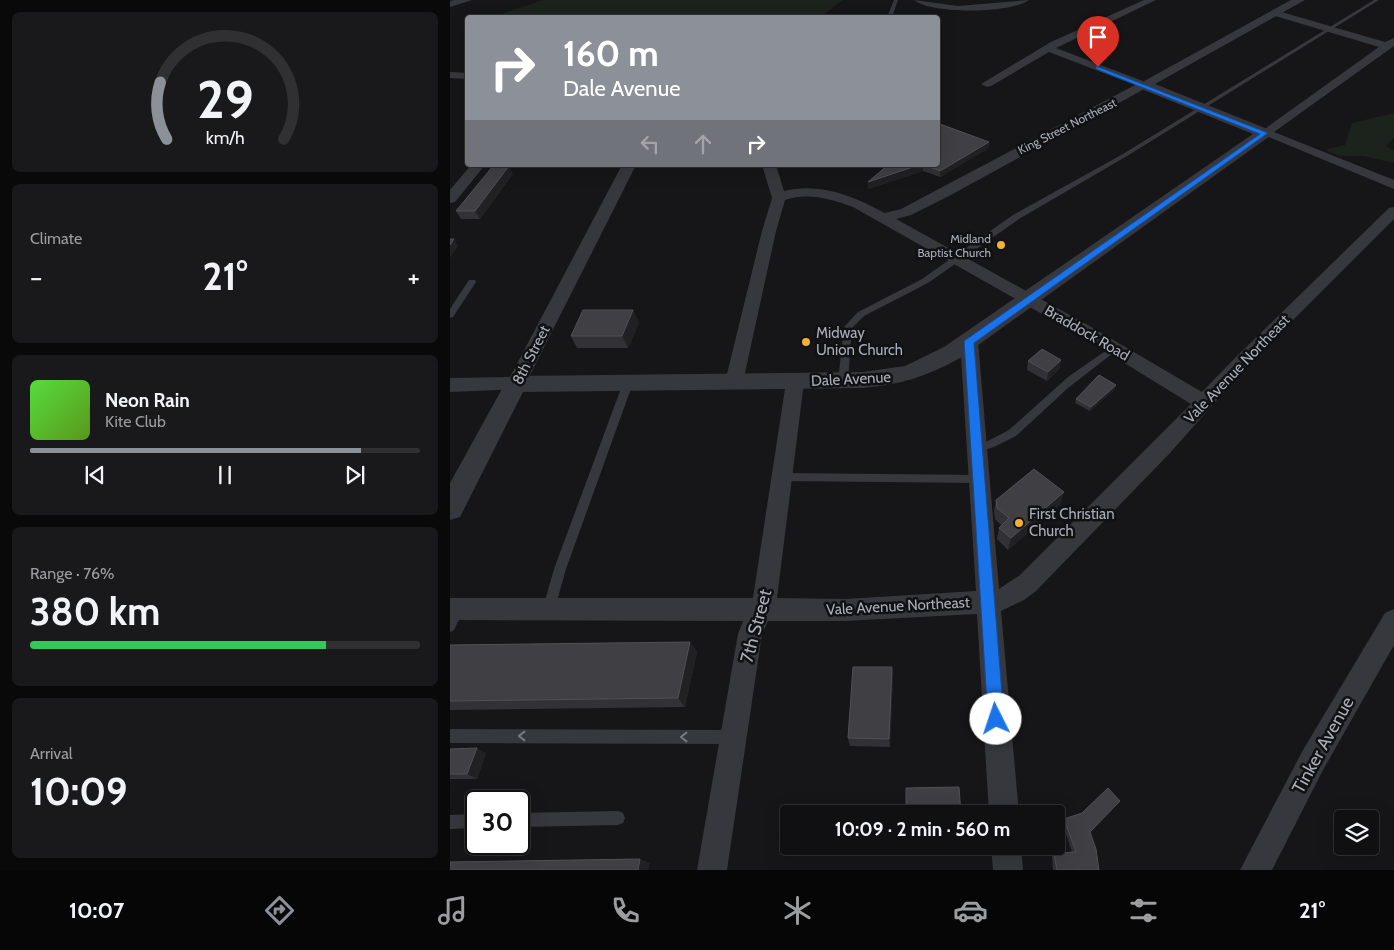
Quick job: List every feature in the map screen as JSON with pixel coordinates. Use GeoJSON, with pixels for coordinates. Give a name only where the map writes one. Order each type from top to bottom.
{"type":"FeatureCollection","features":[{"type":"Feature","properties":{"kind":"street"},"geometry":{"type":"LineString","coordinates":[[450,4],[467,0]]}},
{"type":"Feature","properties":{"kind":"street"},"geometry":{"type":"LineString","coordinates":[[919,0],[938,7],[962,9],[1024,0]]}},
{"type":"Feature","properties":{"kind":"street"},"geometry":{"type":"LineString","coordinates":[[988,84],[1048,48],[1151,0]]}},
{"type":"Feature","properties":{"kind":"street","name":"King Street Northeast"},"geometry":{"type":"LineString","coordinates":[[886,217],[906,212],[944,193],[1299,0]]}},
{"type":"Feature","properties":{"kind":"street"},"geometry":{"type":"LineString","coordinates":[[926,14],[938,7]]}},
{"type":"Feature","properties":{"kind":"street"},"geometry":{"type":"LineString","coordinates":[[1275,13],[1390,44]]}},
{"type":"Feature","properties":{"kind":"street"},"geometry":{"type":"LineString","coordinates":[[1265,133],[1390,44]]}},
{"type":"Feature","properties":{"kind":"street"},"geometry":{"type":"LineString","coordinates":[[1048,48],[1394,185]]}},
{"type":"Feature","properties":{"kind":"street"},"geometry":{"type":"LineString","coordinates":[[450,75],[465,76]]}},
{"type":"Feature","properties":{"kind":"street","name":"Dale Avenue"},"geometry":{"type":"LineString","coordinates":[[450,385],[881,380],[920,371],[937,363],[969,341],[1265,133]]}},
{"type":"Feature","properties":{"kind":"street"},"geometry":{"type":"LineString","coordinates":[[450,199],[476,167]]}},
{"type":"Feature","properties":{"kind":"street","name":"8th Street"},"geometry":{"type":"LineString","coordinates":[[450,509],[628,167]]}},
{"type":"Feature","properties":{"kind":"street"},"geometry":{"type":"LineString","coordinates":[[734,382],[769,231],[779,198],[770,167]]}},
{"type":"Feature","properties":{"kind":"street","name":"Braddock Road"},"geometry":{"type":"LineString","coordinates":[[779,198],[807,192],[831,194],[858,204],[874,214],[886,217],[1114,348],[1203,402]]}},
{"type":"Feature","properties":{"kind":"street","name":"Vale Avenue Northeast"},"geometry":{"type":"LineString","coordinates":[[453,615],[549,608],[845,610],[999,600],[1016,592],[1028,583],[1163,447],[1241,362],[1394,211]]}},
{"type":"Feature","properties":{"kind":"street"},"geometry":{"type":"LineString","coordinates":[[969,341],[1003,805]]}},
{"type":"Feature","properties":{"kind":"street","name":"7th Street"},"geometry":{"type":"LineString","coordinates":[[712,870],[750,634],[765,597],[795,382]]}},
{"type":"Feature","properties":{"kind":"street","name":"Tinker Avenue"},"geometry":{"type":"LineString","coordinates":[[1255,870],[1313,760],[1394,621]]}},
{"type":"Feature","properties":{"kind":"street"},"geometry":{"type":"LineString","coordinates":[[1007,855],[1008,870]]}},
{"type":"Feature","properties":{"kind":"lane"},"geometry":{"type":"LineString","coordinates":[[890,15],[896,0]]}},
{"type":"Feature","properties":{"kind":"lane"},"geometry":{"type":"LineString","coordinates":[[843,381],[845,344],[848,327],[853,320],[906,292],[1016,217],[1125,155],[1377,0]]}},
{"type":"Feature","properties":{"kind":"lane"},"geometry":{"type":"LineString","coordinates":[[450,315],[472,282]]}},
{"type":"Feature","properties":{"kind":"lane"},"geometry":{"type":"LineString","coordinates":[[977,448],[992,445],[1017,431],[1057,392],[1114,348]]}},
{"type":"Feature","properties":{"kind":"lane"},"geometry":{"type":"LineString","coordinates":[[549,608],[560,569],[628,383]]}},
{"type":"Feature","properties":{"kind":"lane"},"geometry":{"type":"LineString","coordinates":[[782,476],[980,480]]}},
{"type":"Feature","properties":{"kind":"lane"},"geometry":{"type":"LineString","coordinates":[[450,736],[733,737]]}},
{"type":"Feature","properties":{"kind":"lane"},"geometry":{"type":"LineString","coordinates":[[530,820],[618,818]]}},
{"type":"Feature","properties":{"kind":"lane"},"geometry":{"type":"LineString","coordinates":[[450,822],[465,821]]}},
{"type":"Feature","properties":{"kind":"shaded area"},"geometry":{"type":"Polygon","coordinates":[[[543,0],[843,0],[823,15],[499,15],[543,0]]]}},
{"type":"Feature","properties":{"kind":"shaded area"},"geometry":{"type":"Polygon","coordinates":[[[1394,113],[1394,138],[1386,146],[1394,151],[1394,163],[1363,156],[1340,156],[1327,151],[1327,149],[1345,145],[1352,123],[1394,113]]]}},
{"type":"Feature","properties":{"kind":"building"},"geometry":{"type":"Polygon","coordinates":[[[940,124],[989,142],[940,171],[930,167],[940,167],[940,124]]]}},
{"type":"Feature","properties":{"kind":"building"},"geometry":{"type":"Polygon","coordinates":[[[492,167],[508,167],[475,211],[456,211],[492,167]]]}},
{"type":"Feature","properties":{"kind":"building"},"geometry":{"type":"Polygon","coordinates":[[[886,167],[913,167],[868,182],[886,167]]]}},
{"type":"Feature","properties":{"kind":"building"},"geometry":{"type":"Polygon","coordinates":[[[583,310],[633,310],[622,336],[571,336],[583,310]]]}},
{"type":"Feature","properties":{"kind":"building"},"geometry":{"type":"Polygon","coordinates":[[[1042,349],[1061,360],[1048,372],[1028,361],[1042,349]]]}},
{"type":"Feature","properties":{"kind":"building"},"geometry":{"type":"Polygon","coordinates":[[[1099,375],[1116,385],[1091,407],[1076,399],[1099,375]]]}},
{"type":"Feature","properties":{"kind":"building","name":"First Christian Church"},"geometry":{"type":"Polygon","coordinates":[[[1034,469],[1064,492],[1011,538],[999,528],[1009,518],[997,508],[996,500],[1034,469]]]}},
{"type":"Feature","properties":{"kind":"building"},"geometry":{"type":"Polygon","coordinates":[[[690,642],[678,698],[450,701],[450,645],[690,642]]]}},
{"type":"Feature","properties":{"kind":"building"},"geometry":{"type":"Polygon","coordinates":[[[853,667],[892,667],[889,739],[848,738],[853,667]]]}},
{"type":"Feature","properties":{"kind":"building"},"geometry":{"type":"Polygon","coordinates":[[[477,748],[467,774],[450,774],[450,749],[477,748]]]}},
{"type":"Feature","properties":{"kind":"building"},"geometry":{"type":"Polygon","coordinates":[[[959,787],[960,805],[906,805],[906,788],[959,787]]]}},
{"type":"Feature","properties":{"kind":"building"},"geometry":{"type":"Polygon","coordinates":[[[1108,788],[1120,801],[1090,832],[1096,849],[1099,870],[1057,870],[1054,855],[1076,852],[1065,819],[1082,813],[1108,788]]]}},
{"type":"Feature","properties":{"kind":"building"},"geometry":{"type":"Polygon","coordinates":[[[640,859],[638,870],[450,870],[450,862],[640,859]]]}},
{"type":"Feature","properties":{"kind":"place","name":"Midland Baptist Church"},"geometry":{"type":"Point","coordinates":[1001,245]}},
{"type":"Feature","properties":{"kind":"place","name":"Midway Union Church"},"geometry":{"type":"Point","coordinates":[806,342]}},
{"type":"Feature","properties":{"kind":"place","name":"First Christian Church"},"geometry":{"type":"Point","coordinates":[1019,523]}},
{"type":"Feature","properties":{"kind":"route"},"geometry":{"type":"LineString","coordinates":[[996,719],[969,341],[1265,133],[1098,67]]}}]}
